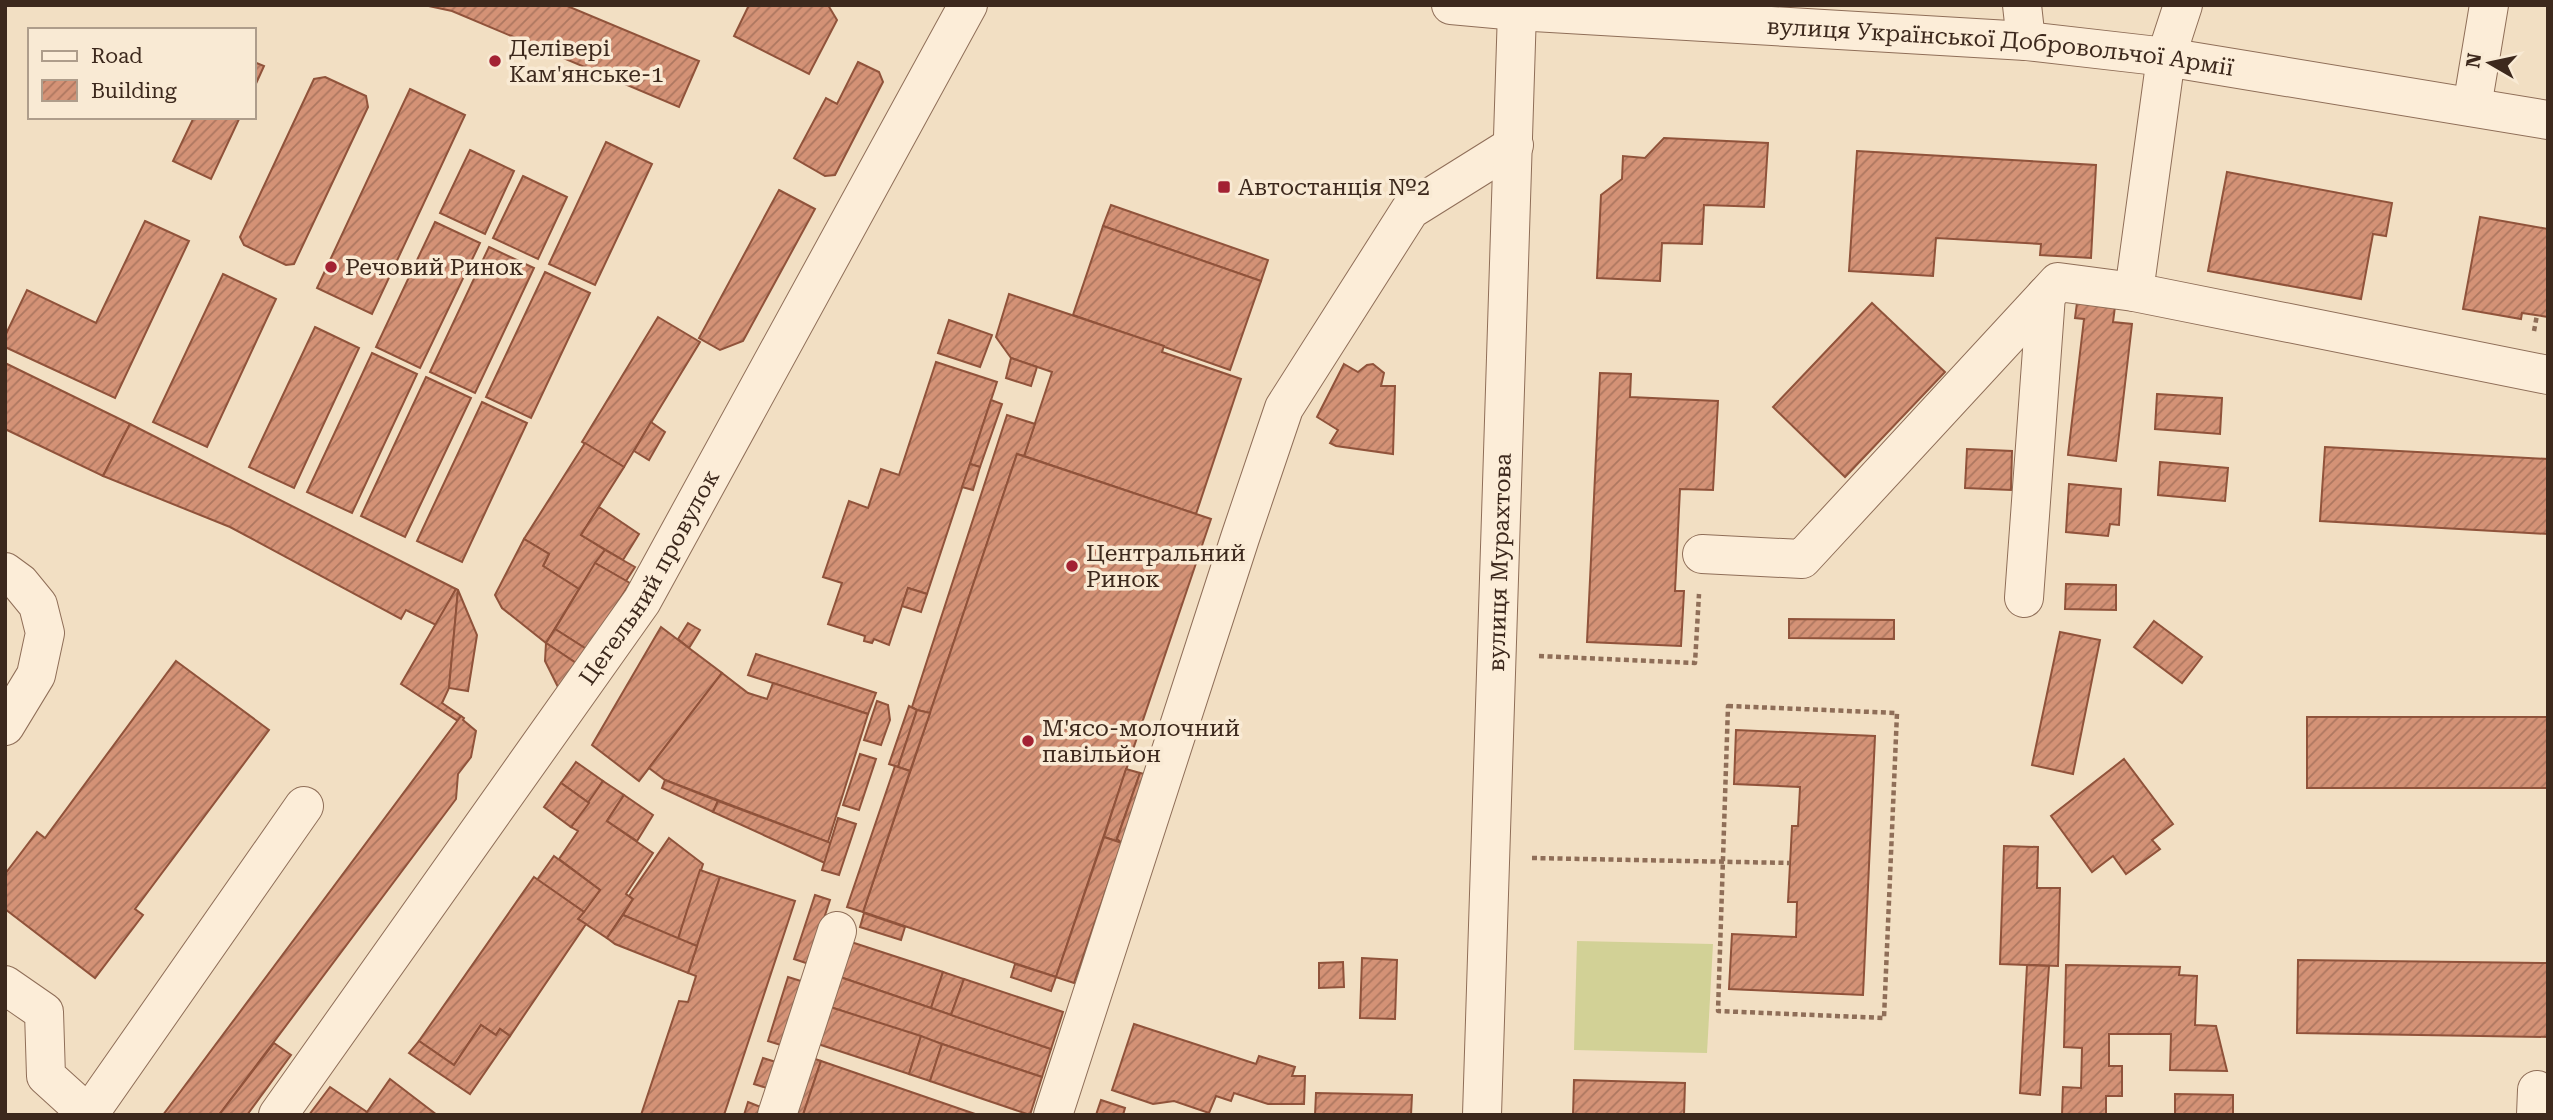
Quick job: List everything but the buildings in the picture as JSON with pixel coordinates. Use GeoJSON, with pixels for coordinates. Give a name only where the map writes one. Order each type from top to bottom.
{"type":"FeatureCollection","features":[{"type":"Feature","properties":{"kind":"street","name":"Цегельний провулок"},"geometry":{"type":"LineString","coordinates":[[278,1115],[642,601],[968,5]]}},
{"type":"Feature","properties":{"kind":"street","name":"вулиця Української Добровольчої Армії"},"geometry":{"type":"LineString","coordinates":[[1451,5],[1517,11],[2024,23],[2166,57],[2548,120]]}},
{"type":"Feature","properties":{"kind":"street"},"geometry":{"type":"LineString","coordinates":[[2134,292],[2166,57],[2183,5]]}},
{"type":"Feature","properties":{"kind":"street"},"geometry":{"type":"LineString","coordinates":[[2472,107],[2489,5]]}},
{"type":"Feature","properties":{"kind":"street","name":"вулиця Мурахтова"},"geometry":{"type":"LineString","coordinates":[[1482,1115],[1517,11]]}},
{"type":"Feature","properties":{"kind":"street"},"geometry":{"type":"LineString","coordinates":[[1053,1115],[1284,408],[1410,210],[1514,145]]}},
{"type":"Feature","properties":{"kind":"street"},"geometry":{"type":"LineString","coordinates":[[1702,554],[1802,559],[2058,282],[2134,292],[2548,375]]}},
{"type":"Feature","properties":{"kind":"street"},"geometry":{"type":"LineString","coordinates":[[2024,598],[2046,295]]}},
{"type":"Feature","properties":{"kind":"street"},"geometry":{"type":"LineString","coordinates":[[5,572],[20,583],[38,605],[45,633],[36,675],[5,726]]}},
{"type":"Feature","properties":{"kind":"street"},"geometry":{"type":"LineString","coordinates":[[5,985],[44,1012],[46,1076],[89,1114],[303,806]]}},
{"type":"Feature","properties":{"kind":"street"},"geometry":{"type":"LineString","coordinates":[[776,1115],[837,931]]}},
{"type":"Feature","properties":{"kind":"path"},"geometry":{"type":"LineString","coordinates":[[1497,654],[1695,663],[1702,554]]}},
{"type":"Feature","properties":{"kind":"path"},"geometry":{"type":"LineString","coordinates":[[1728,706],[1896,713],[1884,1018],[1718,1011],[1723,862],[1728,706]]}},
{"type":"Feature","properties":{"kind":"path"},"geometry":{"type":"LineString","coordinates":[[1532,858],[1790,863]]}},
{"type":"Feature","properties":{"kind":"shaded area"},"geometry":{"type":"Polygon","coordinates":[[[1577,941],[1713,944],[1707,1053],[1574,1050],[1577,941]]]}},
{"type":"Feature","properties":{"kind":"place","name":"Делівері Кам'янське-1"},"geometry":{"type":"Point","coordinates":[495,61]}},
{"type":"Feature","properties":{"kind":"place","name":"Автостанція №2"},"geometry":{"type":"Point","coordinates":[1224,187]}},
{"type":"Feature","properties":{"kind":"place","name":"Речовий Ринок"},"geometry":{"type":"Point","coordinates":[331,267]}},
{"type":"Feature","properties":{"kind":"place","name":"Центральний Ринок"},"geometry":{"type":"Point","coordinates":[1072,566]}},
{"type":"Feature","properties":{"kind":"place","name":"М'ясо-молочний павільйон"},"geometry":{"type":"Point","coordinates":[1028,741]}}]}
